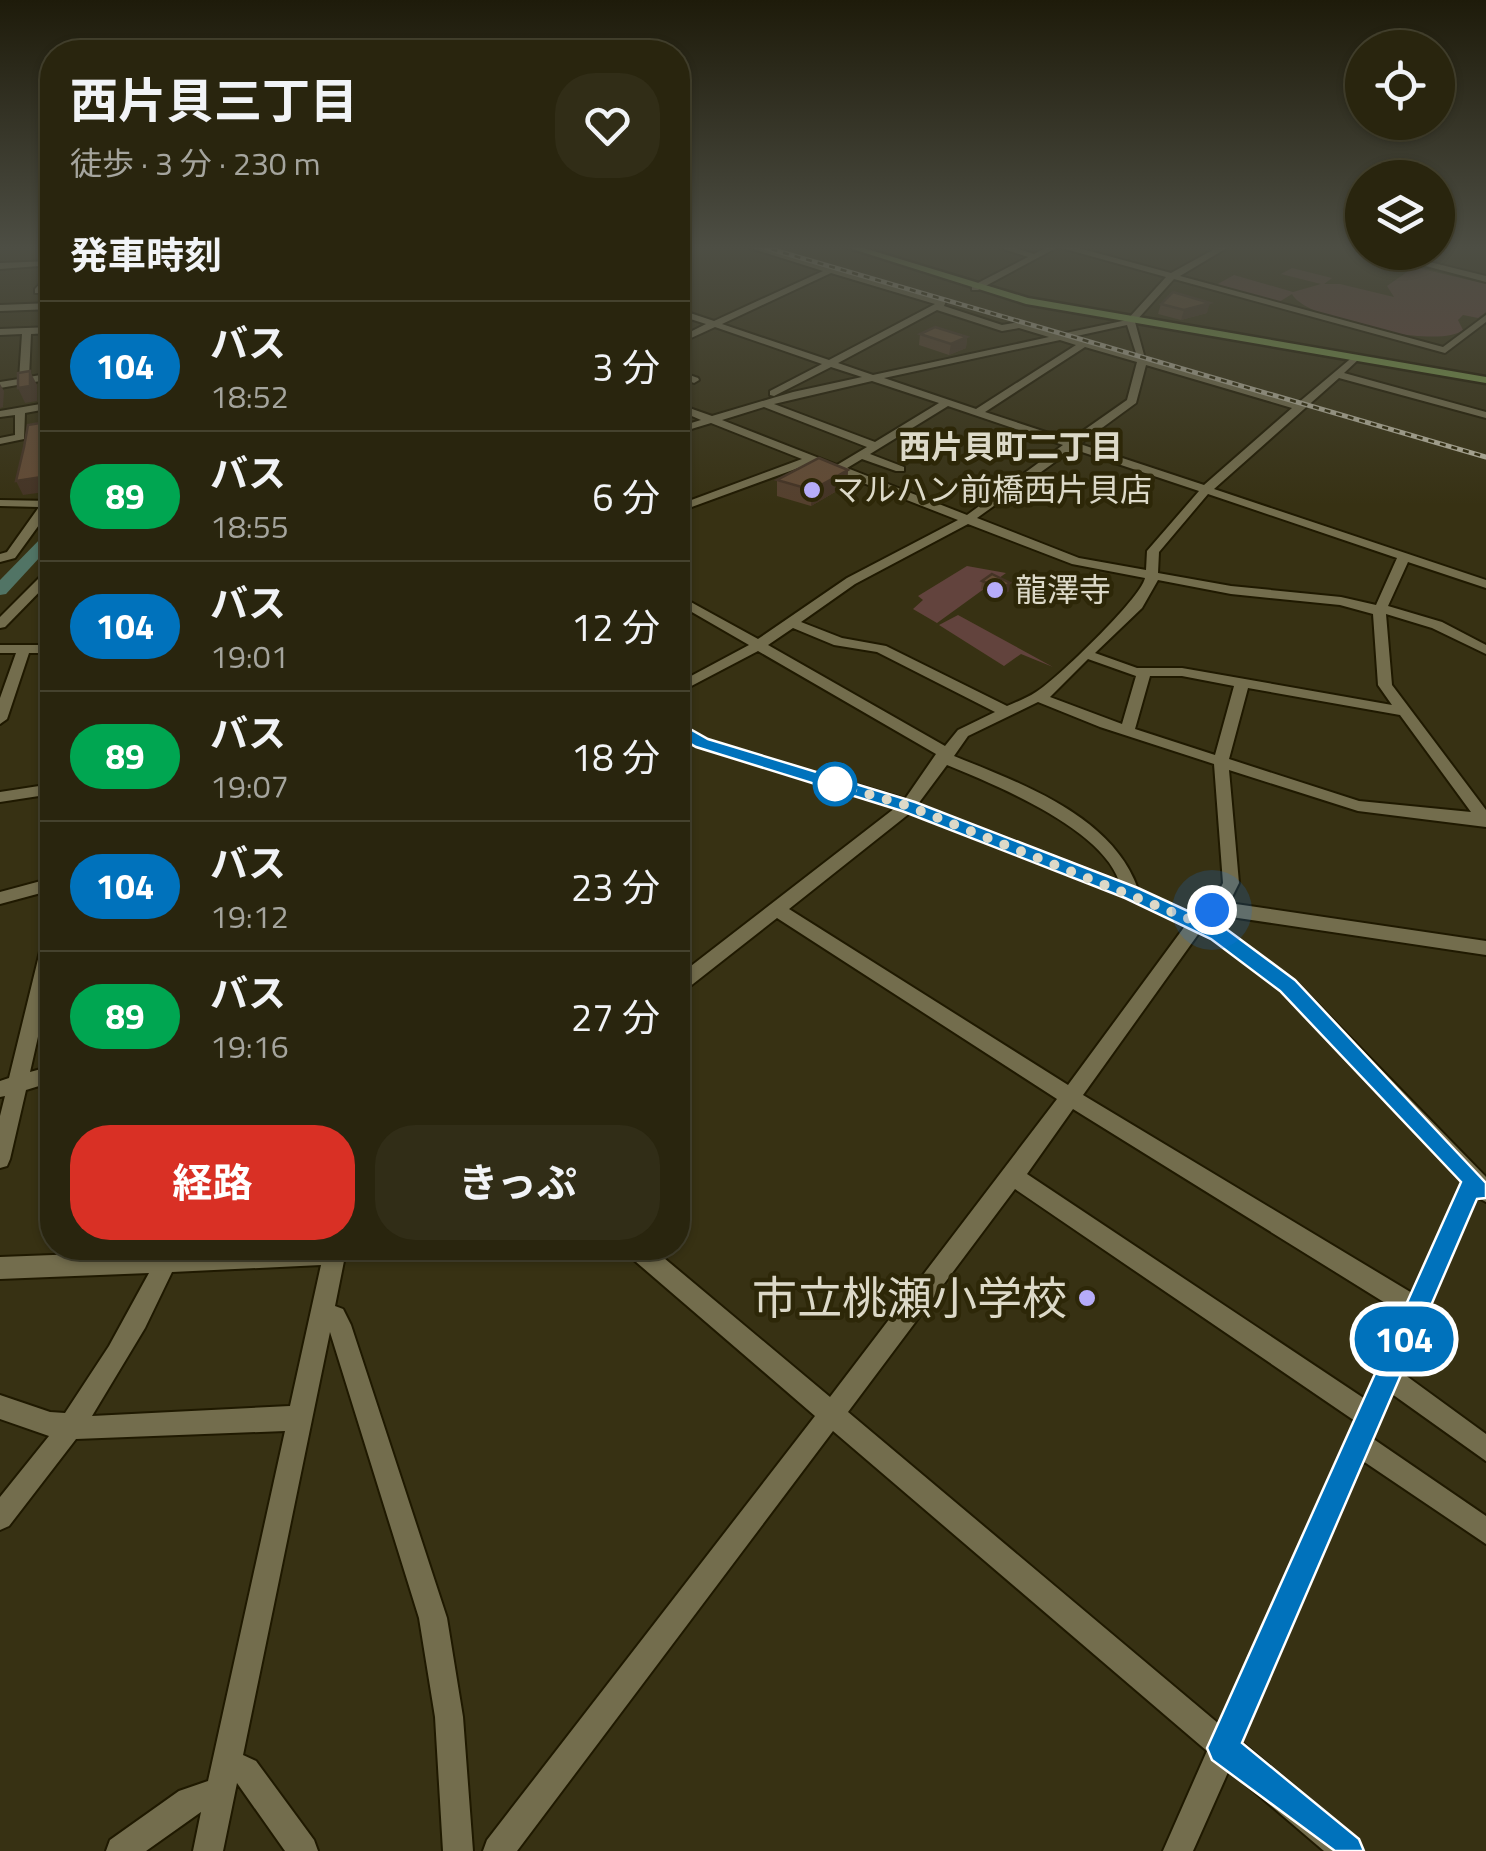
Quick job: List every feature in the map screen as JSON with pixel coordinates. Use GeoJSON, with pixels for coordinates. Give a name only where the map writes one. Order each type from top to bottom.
{"type":"FeatureCollection","features":[{"type":"Feature","properties":{"kind":"main road"},"geometry":{"type":"LineString","coordinates":[[1201,332],[1486,380]]}},
{"type":"Feature","properties":{"kind":"street"},"geometry":{"type":"LineString","coordinates":[[24,381],[27,332]]}},
{"type":"Feature","properties":{"kind":"street"},"geometry":{"type":"LineString","coordinates":[[739,332],[1486,584]]}},
{"type":"Feature","properties":{"kind":"street"},"geometry":{"type":"LineString","coordinates":[[875,446],[756,402],[889,332]]}},
{"type":"Feature","properties":{"kind":"street"},"geometry":{"type":"LineString","coordinates":[[1013,332],[1031,342]]}},
{"type":"Feature","properties":{"kind":"street"},"geometry":{"type":"LineString","coordinates":[[1044,332],[1142,357],[1300,408]]}},
{"type":"Feature","properties":{"kind":"street"},"geometry":{"type":"LineString","coordinates":[[690,426],[872,377],[1075,332]]}},
{"type":"Feature","properties":{"kind":"street"},"geometry":{"type":"LineString","coordinates":[[690,683],[756,647],[852,582],[968,519],[1133,399],[1142,357],[1136,332]]}},
{"type":"Feature","properties":{"kind":"street"},"geometry":{"type":"LineString","coordinates":[[1380,332],[1445,350],[1468,332]]}},
{"type":"Feature","properties":{"kind":"street"},"geometry":{"type":"LineString","coordinates":[[978,412],[1084,344]]}},
{"type":"Feature","properties":{"kind":"street"},"geometry":{"type":"LineString","coordinates":[[690,976],[908,806],[943,755],[967,730],[1040,698],[1137,605],[1152,576],[1153,551],[1206,490],[1354,358]]}},
{"type":"Feature","properties":{"kind":"street"},"geometry":{"type":"LineString","coordinates":[[1337,374],[1486,415]]}},
{"type":"Feature","properties":{"kind":"street"},"geometry":{"type":"LineString","coordinates":[[0,386],[40,378]]}},
{"type":"Feature","properties":{"kind":"street"},"geometry":{"type":"LineString","coordinates":[[690,378],[694,380]]}},
{"type":"Feature","properties":{"kind":"street"},"geometry":{"type":"LineString","coordinates":[[838,469],[948,402]]}},
{"type":"Feature","properties":{"kind":"street"},"geometry":{"type":"LineString","coordinates":[[0,414],[40,408]]}},
{"type":"Feature","properties":{"kind":"street"},"geometry":{"type":"LineString","coordinates":[[0,441],[20,438],[20,410]]}},
{"type":"Feature","properties":{"kind":"street"},"geometry":{"type":"LineString","coordinates":[[690,412],[838,469],[876,479],[1076,560],[1152,576],[1341,601],[1437,625],[1486,650]]}},
{"type":"Feature","properties":{"kind":"street"},"geometry":{"type":"LineString","coordinates":[[862,454],[900,469]]}},
{"type":"Feature","properties":{"kind":"street"},"geometry":{"type":"LineString","coordinates":[[690,505],[812,459]]}},
{"type":"Feature","properties":{"kind":"street"},"geometry":{"type":"LineString","coordinates":[[0,503],[40,504]]}},
{"type":"Feature","properties":{"kind":"street"},"geometry":{"type":"LineString","coordinates":[[0,558],[11,555],[40,517]]}},
{"type":"Feature","properties":{"kind":"street"},"geometry":{"type":"LineString","coordinates":[[1404,556],[1380,610],[1385,685],[1485,820]]}},
{"type":"Feature","properties":{"kind":"street"},"geometry":{"type":"LineString","coordinates":[[0,624],[40,584]]}},
{"type":"Feature","properties":{"kind":"street"},"geometry":{"type":"LineString","coordinates":[[690,606],[943,755],[1090,832],[1118,862],[1131,893]]}},
{"type":"Feature","properties":{"kind":"street"},"geometry":{"type":"LineString","coordinates":[[793,623],[839,642],[881,649],[1009,713]]}},
{"type":"Feature","properties":{"kind":"street"},"geometry":{"type":"LineString","coordinates":[[0,649],[40,650]]}},
{"type":"Feature","properties":{"kind":"street"},"geometry":{"type":"LineString","coordinates":[[0,719],[23,652]]}},
{"type":"Feature","properties":{"kind":"street"},"geometry":{"type":"LineString","coordinates":[[1086,654],[1144,672],[1182,672],[1401,710]]}},
{"type":"Feature","properties":{"kind":"street"},"geometry":{"type":"LineString","coordinates":[[1126,732],[1144,672]]}},
{"type":"Feature","properties":{"kind":"street"},"geometry":{"type":"LineString","coordinates":[[498,1851],[1013,1176],[1197,922],[1218,906],[1231,884],[1221,762],[1242,684]]}},
{"type":"Feature","properties":{"kind":"street"},"geometry":{"type":"LineString","coordinates":[[1040,698],[1126,732],[1370,809],[1485,820]]}},
{"type":"Feature","properties":{"kind":"street"},"geometry":{"type":"LineString","coordinates":[[690,736],[908,806],[1197,922],[1288,986],[1485,1191]]}},
{"type":"Feature","properties":{"kind":"street"},"geometry":{"type":"LineString","coordinates":[[0,796],[40,791]]}},
{"type":"Feature","properties":{"kind":"street"},"geometry":{"type":"LineString","coordinates":[[0,898],[40,887]]}},
{"type":"Feature","properties":{"kind":"street"},"geometry":{"type":"LineString","coordinates":[[1218,906],[1486,948]]}},
{"type":"Feature","properties":{"kind":"street"},"geometry":{"type":"LineString","coordinates":[[776,908],[1417,1309]]}},
{"type":"Feature","properties":{"kind":"street"},"geometry":{"type":"LineString","coordinates":[[0,1159],[9,1084],[40,979]]}},
{"type":"Feature","properties":{"kind":"street"},"geometry":{"type":"LineString","coordinates":[[9,1084],[40,1077]]}},
{"type":"Feature","properties":{"kind":"street"},"geometry":{"type":"LineString","coordinates":[[1013,1176],[1370,1416]]}},
{"type":"Feature","properties":{"kind":"street"},"geometry":{"type":"LineString","coordinates":[[1178,1851],[1469,1191],[1473,1186],[1485,1191]]}},
{"type":"Feature","properties":{"kind":"street"},"geometry":{"type":"LineString","coordinates":[[0,1268],[96,1260]]}},
{"type":"Feature","properties":{"kind":"street"},"geometry":{"type":"LineString","coordinates":[[0,1517],[70,1427],[133,1324],[165,1260]]}},
{"type":"Feature","properties":{"kind":"street"},"geometry":{"type":"LineString","coordinates":[[208,1851],[334,1260]]}},
{"type":"Feature","properties":{"kind":"street"},"geometry":{"type":"LineString","coordinates":[[650,1260],[1347,1851]]}},
{"type":"Feature","properties":{"kind":"street"},"geometry":{"type":"LineString","coordinates":[[323,1312],[335,1318],[338,1325],[433,1618],[449,1717],[458,1851]]}},
{"type":"Feature","properties":{"kind":"street"},"geometry":{"type":"LineString","coordinates":[[1387,1376],[1486,1450]]}},
{"type":"Feature","properties":{"kind":"street"},"geometry":{"type":"LineString","coordinates":[[0,1407],[70,1427],[300,1418]]}},
{"type":"Feature","properties":{"kind":"street"},"geometry":{"type":"LineString","coordinates":[[1358,1442],[1486,1531]]}},
{"type":"Feature","properties":{"kind":"street"},"geometry":{"type":"LineString","coordinates":[[121,1851],[223,1778],[246,1771],[303,1851]]}},
{"type":"Feature","properties":{"kind":"shaded area"},"geometry":{"type":"Polygon","coordinates":[[[1393,332],[1456,332],[1402,334],[1393,332]]]}},
{"type":"Feature","properties":{"kind":"shaded area"},"geometry":{"type":"Polygon","coordinates":[[[967,566],[1006,573],[937,623],[913,609],[923,600],[918,596],[967,566]]]}},
{"type":"Feature","properties":{"kind":"shaded area"},"geometry":{"type":"Polygon","coordinates":[[[958,615],[1053,667],[1021,654],[1004,666],[939,625],[958,615]]]}},
{"type":"Feature","properties":{"kind":"building"},"geometry":{"type":"Polygon","coordinates":[[[952,332],[967,337],[951,344],[920,334],[952,332]]]}},
{"type":"Feature","properties":{"kind":"building"},"geometry":{"type":"Polygon","coordinates":[[[30,371],[30,386],[18,388],[18,373],[30,371]]]}},
{"type":"Feature","properties":{"kind":"building"},"geometry":{"type":"Polygon","coordinates":[[[40,423],[40,477],[16,481],[28,425],[40,423]]]}},
{"type":"Feature","properties":{"kind":"building"},"geometry":{"type":"Polygon","coordinates":[[[819,458],[848,470],[812,490],[777,480],[819,458]]]}},
{"type":"Feature","properties":{"kind":"building"},"geometry":{"type":"Polygon","coordinates":[[[992,574],[1010,583],[1001,589],[982,581],[992,574]]]}},
{"type":"Feature","properties":{"kind":"waterway"},"geometry":{"type":"LineString","coordinates":[[0,590],[40,548]]}},
{"type":"Feature","properties":{"kind":"railway"},"geometry":{"type":"LineString","coordinates":[[1057,332],[1486,457]]}},
{"type":"Feature","properties":{"kind":"bus line","name":"104"},"geometry":{"type":"LineString","coordinates":[[690,736],[908,806],[1131,893],[1218,934],[1288,986],[1484,1190],[1473,1186],[1469,1191],[1224,1748],[1347,1851]]}},
{"type":"Feature","properties":{"kind":"place","name":"マルハン前橋西片貝店"},"geometry":{"type":"Point","coordinates":[812,490]}},
{"type":"Feature","properties":{"kind":"place","name":"龍澤寺"},"geometry":{"type":"Point","coordinates":[995,590]}},
{"type":"Feature","properties":{"kind":"place","name":"市立桃瀬小学校"},"geometry":{"type":"Point","coordinates":[1087,1298]}},
{"type":"Feature","properties":{"kind":"district","name":"西片貝町二丁目"},"geometry":{"type":"Point","coordinates":[1011,447]}},
{"type":"Feature","properties":{"kind":"route"},"geometry":{"type":"LineString","coordinates":[[835,784],[908,806],[1197,922],[1212,910]]}}]}
